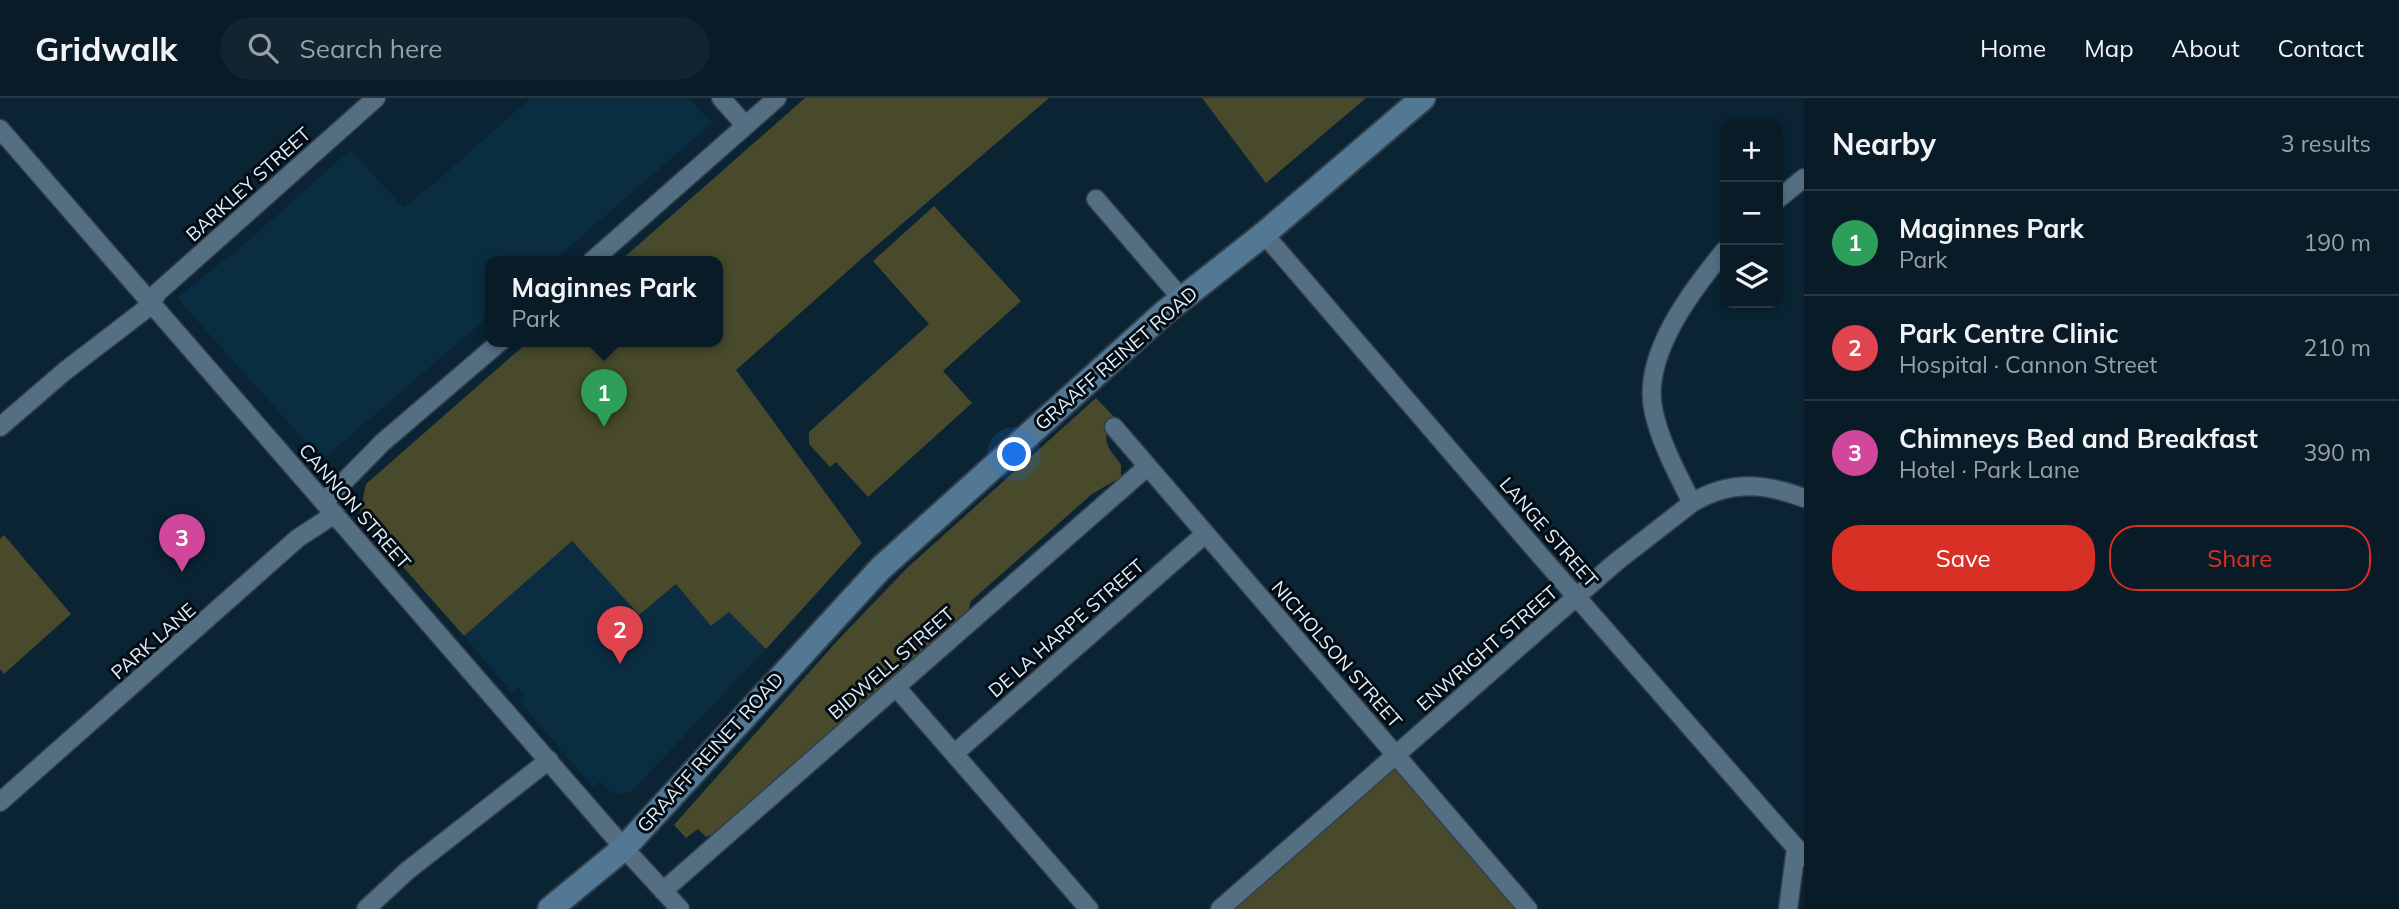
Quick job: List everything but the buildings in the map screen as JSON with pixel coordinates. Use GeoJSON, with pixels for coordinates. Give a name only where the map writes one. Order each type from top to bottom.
{"type":"FeatureCollection","features":[{"type":"Feature","properties":{"kind":"main road","name":"GRAAFF REINET ROAD"},"geometry":{"type":"LineString","coordinates":[[550,909],[624,848],[881,568],[1182,299],[1264,234],[1423,98]]}},
{"type":"Feature","properties":{"kind":"street","name":"BARKLEY STREET"},"geometry":{"type":"LineString","coordinates":[[0,427],[65,371],[151,304],[157,293],[298,169],[354,105],[376,98]]}},
{"type":"Feature","properties":{"kind":"street"},"geometry":{"type":"LineString","coordinates":[[722,98],[745,125]]}},
{"type":"Feature","properties":{"kind":"street"},"geometry":{"type":"LineString","coordinates":[[598,256],[776,98]]}},
{"type":"Feature","properties":{"kind":"street","name":"CANNON STREET"},"geometry":{"type":"LineString","coordinates":[[0,130],[680,909]]}},
{"type":"Feature","properties":{"kind":"street"},"geometry":{"type":"LineString","coordinates":[[1783,195],[1804,178]]}},
{"type":"Feature","properties":{"kind":"street"},"geometry":{"type":"LineString","coordinates":[[1096,199],[1182,299]]}},
{"type":"Feature","properties":{"kind":"street","name":"LANGE STREET"},"geometry":{"type":"LineString","coordinates":[[1264,234],[1800,852]]}},
{"type":"Feature","properties":{"kind":"street"},"geometry":{"type":"LineString","coordinates":[[1697,500],[1654,414],[1652,382],[1671,328],[1703,277],[1720,256]]}},
{"type":"Feature","properties":{"kind":"street","name":"PARK LANE"},"geometry":{"type":"LineString","coordinates":[[0,802],[298,538],[329,508],[383,442],[494,347]]}},
{"type":"Feature","properties":{"kind":"street","name":"NICHOLSON STREET"},"geometry":{"type":"LineString","coordinates":[[1114,427],[1528,909]]}},
{"type":"Feature","properties":{"kind":"street","name":"BIDWELL STREET"},"geometry":{"type":"LineString","coordinates":[[663,891],[1147,467]]}},
{"type":"Feature","properties":{"kind":"street","name":"ENWRIGHT STREET"},"geometry":{"type":"LineString","coordinates":[[1220,909],[1616,562],[1697,500],[1735,485],[1755,485],[1786,491],[1804,498]]}},
{"type":"Feature","properties":{"kind":"street","name":"DE LA HARPE STREET"},"geometry":{"type":"LineString","coordinates":[[955,753],[1205,534]]}},
{"type":"Feature","properties":{"kind":"street"},"geometry":{"type":"LineString","coordinates":[[896,687],[1089,909]]}},
{"type":"Feature","properties":{"kind":"street"},"geometry":{"type":"LineString","coordinates":[[366,909],[407,871],[549,760]]}},
{"type":"Feature","properties":{"kind":"street"},"geometry":{"type":"LineString","coordinates":[[1788,909],[1800,852]]}},
{"type":"Feature","properties":{"kind":"shaded area"},"geometry":{"type":"Polygon","coordinates":[[[531,98],[689,98],[712,123],[559,256],[485,256],[485,319],[322,460],[177,298],[246,243],[350,150],[403,207],[430,187],[531,98]]]}},
{"type":"Feature","properties":{"kind":"shaded area"},"geometry":{"type":"Polygon","coordinates":[[[572,541],[639,615],[676,584],[711,625],[729,612],[766,649],[631,792],[620,795],[610,792],[600,781],[593,787],[519,701],[525,695],[518,688],[512,693],[464,636],[572,541]]]}},
{"type":"Feature","properties":{"kind":"green space"},"geometry":{"type":"Polygon","coordinates":[[[805,98],[1049,98],[736,370],[862,543],[766,649],[729,612],[711,626],[676,584],[639,615],[572,541],[464,636],[359,517],[366,484],[522,347],[723,347],[723,256],[626,256],[805,98]]]}},
{"type":"Feature","properties":{"kind":"green space"},"geometry":{"type":"Polygon","coordinates":[[[1202,98],[1366,98],[1266,183],[1202,98]]]}},
{"type":"Feature","properties":{"kind":"green space"},"geometry":{"type":"Polygon","coordinates":[[[934,206],[1021,301],[943,371],[972,403],[868,497],[836,462],[830,467],[809,444],[809,432],[929,324],[873,261],[934,206]]]}},
{"type":"Feature","properties":{"kind":"green space"},"geometry":{"type":"Polygon","coordinates":[[[1096,398],[1122,425],[1107,430],[1106,436],[1110,449],[1121,465],[1121,477],[1092,494],[971,601],[968,611],[719,831],[706,837],[698,829],[686,838],[674,825],[837,641],[907,568],[1096,398]]]}},
{"type":"Feature","properties":{"kind":"green space"},"geometry":{"type":"Polygon","coordinates":[[[4,535],[71,614],[4,674],[0,669],[0,539],[4,535]]]}},
{"type":"Feature","properties":{"kind":"green space"},"geometry":{"type":"Polygon","coordinates":[[[1397,755],[1528,909],[1220,909],[1397,755]]]}},
{"type":"Feature","properties":{"kind":"place","name":"Maginnes Park"},"geometry":{"type":"Point","coordinates":[604,427]}},
{"type":"Feature","properties":{"kind":"place","name":"Chimneys Bed and Breakfast"},"geometry":{"type":"Point","coordinates":[182,572]}},
{"type":"Feature","properties":{"kind":"place","name":"Park Centre Clinic"},"geometry":{"type":"Point","coordinates":[620,664]}}]}
